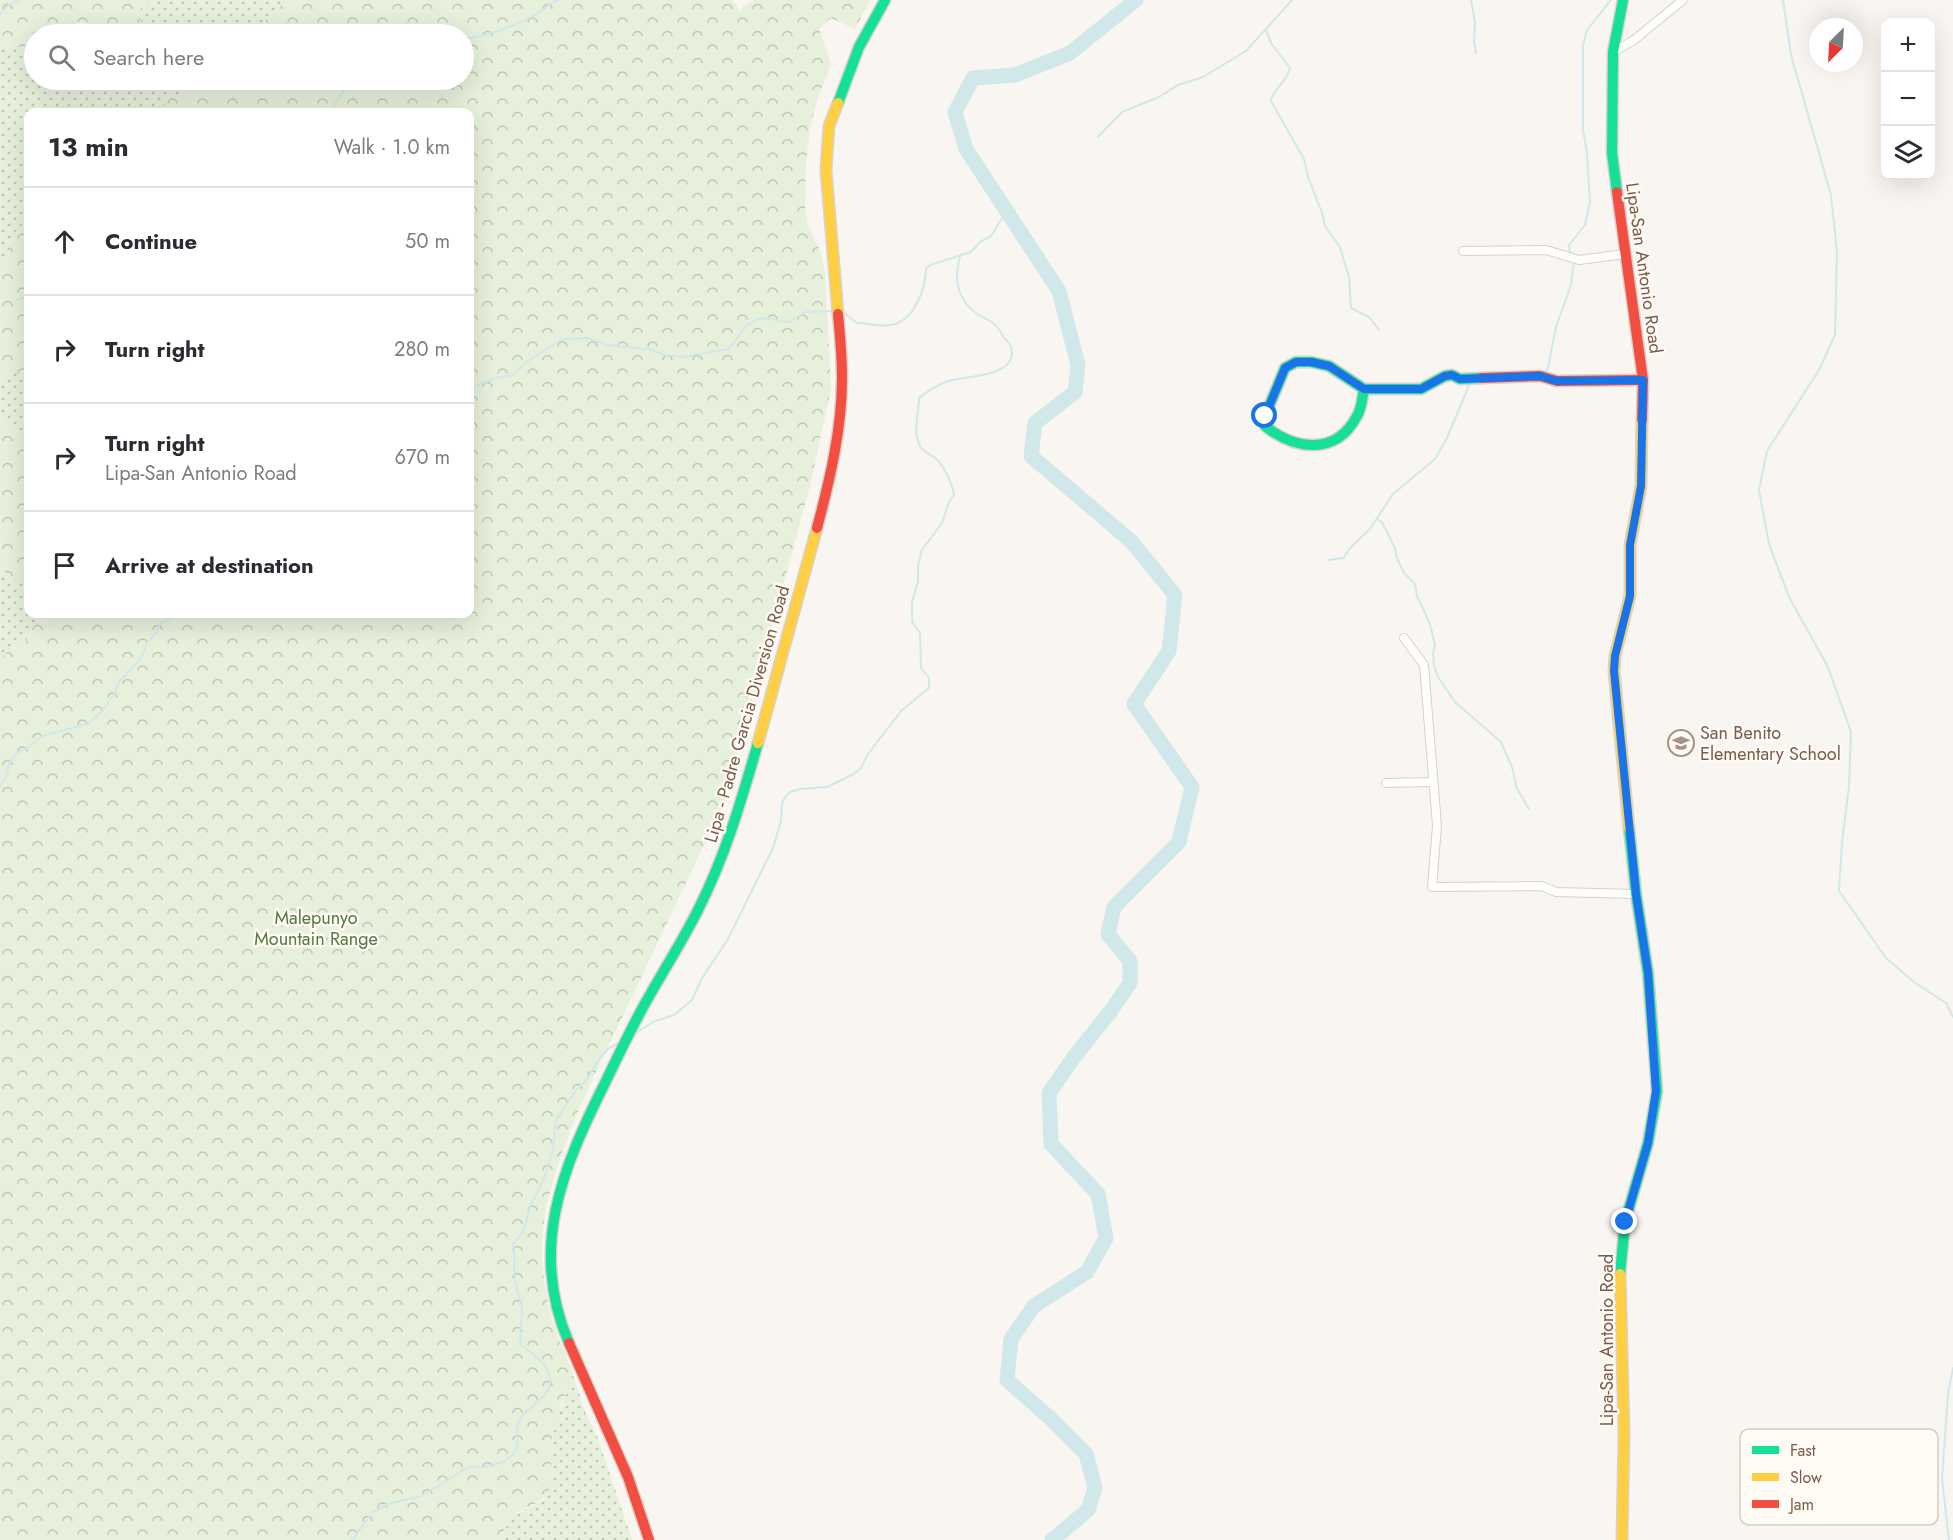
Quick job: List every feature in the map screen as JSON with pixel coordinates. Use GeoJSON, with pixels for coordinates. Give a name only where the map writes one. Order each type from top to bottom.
{"type":"FeatureCollection","features":[{"type":"Feature","properties":{"kind":"main road","name":"Lipa - Padre Garcia Diversion Road"},"geometry":{"type":"LineString","coordinates":[[649,1540],[628,1477],[564,1332],[551,1280],[550,1236],[567,1165],[581,1131],[642,1009],[698,910],[726,850],[773,695],[828,479],[840,410],[841,347],[826,170],[829,126],[859,47],[885,0]]}},
{"type":"Feature","properties":{"kind":"main road","name":"Lipa-San Antonio Road"},"geometry":{"type":"LineString","coordinates":[[1623,0],[1613,52],[1611,153],[1643,380],[1641,486],[1630,545],[1630,596],[1615,656],[1614,671],[1636,894],[1648,973],[1656,1091],[1648,1143],[1625,1222],[1622,1251],[1620,1281],[1624,1434],[1623,1540]]}},
{"type":"Feature","properties":{"kind":"main road"},"geometry":{"type":"LineString","coordinates":[[1364,389],[1357,417],[1341,436],[1316,447],[1290,443],[1265,426],[1265,416],[1285,368],[1296,362],[1311,362],[1329,366],[1364,389],[1421,389],[1445,376],[1452,375],[1460,379],[1540,376],[1557,381],[1643,380]]}},
{"type":"Feature","properties":{"kind":"street"},"geometry":{"type":"LineString","coordinates":[[1613,52],[1634,40],[1683,0]]}},
{"type":"Feature","properties":{"kind":"street"},"geometry":{"type":"LineString","coordinates":[[1463,251],[1546,250],[1579,260],[1625,254]]}},
{"type":"Feature","properties":{"kind":"street"},"geometry":{"type":"LineString","coordinates":[[1404,638],[1424,665],[1437,826],[1432,887],[1542,886],[1556,892],[1636,894]]}},
{"type":"Feature","properties":{"kind":"street"},"geometry":{"type":"LineString","coordinates":[[1386,783],[1433,782]]}},
{"type":"Feature","properties":{"kind":"green space"},"geometry":{"type":"Polygon","coordinates":[[[0,0],[154,0],[138,12],[142,24],[78,22],[75,24],[24,24],[24,46],[0,48],[0,0]]]}},
{"type":"Feature","properties":{"kind":"green space"},"geometry":{"type":"Polygon","coordinates":[[[154,0],[288,0],[262,24],[142,24],[138,12],[154,0]]]}},
{"type":"Feature","properties":{"kind":"green space","name":"Malepunyo Mountain Range"},"geometry":{"type":"Polygon","coordinates":[[[288,0],[733,0],[739,10],[754,0],[870,0],[855,29],[831,18],[819,29],[831,64],[817,100],[810,129],[806,161],[805,209],[808,225],[821,253],[825,272],[831,389],[809,490],[725,801],[582,1102],[554,1177],[542,1237],[543,1275],[551,1314],[557,1336],[565,1351],[569,1373],[568,1384],[553,1434],[551,1481],[548,1493],[540,1501],[513,1516],[500,1540],[0,1540],[0,659],[26,641],[34,625],[44,618],[474,618],[474,108],[163,108],[169,99],[185,90],[474,90],[474,24],[260,24],[288,0]]]}},
{"type":"Feature","properties":{"kind":"green space"},"geometry":{"type":"Polygon","coordinates":[[[24,45],[24,90],[185,90],[169,99],[163,108],[24,108],[24,224],[8,256],[0,263],[0,48],[24,45]]]}},
{"type":"Feature","properties":{"kind":"green space"},"geometry":{"type":"Polygon","coordinates":[[[23,224],[24,374],[19,375],[10,369],[0,385],[0,263],[8,256],[11,240],[23,224]]]}},
{"type":"Feature","properties":{"kind":"green space"},"geometry":{"type":"Polygon","coordinates":[[[10,369],[24,374],[24,445],[10,418],[4,418],[0,424],[0,385],[10,369]]]}},
{"type":"Feature","properties":{"kind":"green space"},"geometry":{"type":"Polygon","coordinates":[[[4,418],[10,418],[24,445],[24,580],[17,581],[0,569],[0,424],[4,418]]]}},
{"type":"Feature","properties":{"kind":"green space"},"geometry":{"type":"Polygon","coordinates":[[[0,569],[17,581],[24,580],[24,618],[44,618],[34,625],[26,641],[0,659],[0,569]]]}},
{"type":"Feature","properties":{"kind":"green space"},"geometry":{"type":"Polygon","coordinates":[[[568,1361],[586,1414],[597,1436],[632,1540],[500,1540],[511,1517],[544,1500],[551,1463],[555,1421],[563,1405],[567,1387],[568,1361]]]}},
{"type":"Feature","properties":{"kind":"waterway"},"geometry":{"type":"LineString","coordinates":[[0,15],[6,7],[18,0]]}},
{"type":"Feature","properties":{"kind":"waterway"},"geometry":{"type":"LineString","coordinates":[[474,37],[509,27],[559,0]]}},
{"type":"Feature","properties":{"kind":"waterway"},"geometry":{"type":"LineString","coordinates":[[1052,1540],[1088,1510],[1095,1488],[1086,1454],[1007,1380],[1011,1339],[1034,1306],[1087,1272],[1106,1238],[1098,1194],[1051,1144],[1049,1093],[1130,983],[1130,961],[1108,934],[1114,907],[1179,842],[1192,787],[1134,704],[1169,651],[1175,595],[1131,541],[1031,456],[1035,423],[1075,392],[1078,365],[1059,291],[966,149],[955,112],[973,78],[1015,75],[1070,53],[1136,0]]}},
{"type":"Feature","properties":{"kind":"waterway"},"geometry":{"type":"LineString","coordinates":[[1098,137],[1122,112],[1159,97],[1178,85],[1203,77],[1246,51],[1292,0]]}},
{"type":"Feature","properties":{"kind":"waterway"},"geometry":{"type":"LineString","coordinates":[[1471,0],[1475,22],[1476,53]]}},
{"type":"Feature","properties":{"kind":"waterway"},"geometry":{"type":"LineString","coordinates":[[1570,253],[1569,245],[1585,225],[1590,202],[1583,129],[1583,45],[1587,30],[1611,0]]}},
{"type":"Feature","properties":{"kind":"waterway"},"geometry":{"type":"LineString","coordinates":[[1783,0],[1791,55],[1831,195],[1837,252],[1835,335],[1819,370],[1767,451],[1759,490],[1769,544],[1789,597],[1828,667],[1851,732],[1849,786],[1839,891],[1886,958],[1914,982],[1946,1003],[1953,1017]]}},
{"type":"Feature","properties":{"kind":"waterway"},"geometry":{"type":"LineString","coordinates":[[1266,30],[1271,43],[1290,68],[1271,101],[1304,159],[1325,226],[1340,247],[1349,277],[1351,308],[1369,317],[1379,330]]}},
{"type":"Feature","properties":{"kind":"waterway"},"geometry":{"type":"LineString","coordinates":[[332,108],[344,90]]}},
{"type":"Feature","properties":{"kind":"waterway"},"geometry":{"type":"LineString","coordinates":[[844,313],[857,323],[882,326],[898,323],[906,318],[917,304],[926,269],[930,265],[971,252],[980,242],[991,236],[1007,210]]}},
{"type":"Feature","properties":{"kind":"waterway"},"geometry":{"type":"LineString","coordinates":[[636,1033],[653,1022],[674,1015],[692,1000],[702,978],[728,939],[773,848],[781,821],[782,803],[786,796],[790,792],[801,789],[827,787],[854,774],[861,768],[868,754],[901,711],[929,688],[929,678],[921,668],[920,633],[912,622],[912,602],[918,582],[918,565],[922,550],[942,523],[949,502],[954,495],[944,469],[920,446],[916,428],[919,398],[946,382],[999,370],[1007,365],[1011,357],[1010,346],[997,327],[976,313],[964,301],[957,280],[960,256]]}},
{"type":"Feature","properties":{"kind":"waterway"},"geometry":{"type":"LineString","coordinates":[[1545,373],[1556,327],[1571,285],[1574,261]]}},
{"type":"Feature","properties":{"kind":"waterway"},"geometry":{"type":"LineString","coordinates":[[17,300],[24,297]]}},
{"type":"Feature","properties":{"kind":"waterway"},"geometry":{"type":"LineString","coordinates":[[474,387],[495,378],[513,375],[528,361],[561,340],[587,338],[607,345],[649,349],[664,355],[683,357],[728,349],[744,328],[754,321],[770,318],[789,322],[805,312],[833,311]]}},
{"type":"Feature","properties":{"kind":"waterway"},"geometry":{"type":"LineString","coordinates":[[1328,560],[1343,558],[1370,529],[1393,494],[1435,459],[1447,438],[1470,383]]}},
{"type":"Feature","properties":{"kind":"waterway"},"geometry":{"type":"LineString","coordinates":[[1377,519],[1382,522],[1404,573],[1415,584],[1417,596],[1430,624],[1435,645],[1434,666],[1438,677],[1455,702],[1501,742],[1512,767],[1517,789],[1529,809]]}},
{"type":"Feature","properties":{"kind":"waterway"},"geometry":{"type":"LineString","coordinates":[[0,786],[6,777],[10,761],[16,754],[42,736],[88,724],[104,709],[120,681],[141,658],[147,643],[157,632],[159,625],[170,618]]}},
{"type":"Feature","properties":{"kind":"waterway"},"geometry":{"type":"LineString","coordinates":[[352,1540],[373,1512],[388,1504],[422,1496],[470,1466],[491,1466],[510,1457],[517,1446],[517,1428],[520,1420],[549,1389],[550,1377],[545,1366],[521,1345],[522,1311],[514,1270],[513,1245],[524,1230],[530,1207],[543,1181],[553,1151],[556,1121],[576,1090],[586,1081],[599,1059],[609,1048],[620,1042]]}},
{"type":"Feature","properties":{"kind":"waterway"},"geometry":{"type":"LineString","coordinates":[[1949,1540],[1942,1479],[1948,1394],[1953,1368]]}},
{"type":"Feature","properties":{"kind":"traffic: fast"},"geometry":{"type":"LineString","coordinates":[[838,103],[859,47],[885,0]]}},
{"type":"Feature","properties":{"kind":"traffic: fast"},"geometry":{"type":"LineString","coordinates":[[1617,192],[1612,153],[1613,52],[1623,0]]}},
{"type":"Feature","properties":{"kind":"traffic: fast"},"geometry":{"type":"LineString","coordinates":[[1364,389],[1359,413],[1348,429],[1338,438],[1327,443],[1302,444],[1289,440],[1265,426],[1265,416],[1285,368],[1296,362],[1311,362],[1329,366],[1364,389],[1421,389],[1445,376],[1452,375],[1460,379],[1481,378]]}},
{"type":"Feature","properties":{"kind":"traffic: fast"},"geometry":{"type":"LineString","coordinates":[[569,1343],[557,1308],[551,1275],[551,1242],[564,1177],[590,1114],[623,1046],[691,923],[717,869],[758,743]]}},
{"type":"Feature","properties":{"kind":"traffic: fast"},"geometry":{"type":"LineString","coordinates":[[1620,1274],[1625,1222],[1648,1143],[1657,1091],[1648,973],[1629,828]]}},
{"type":"Feature","properties":{"kind":"traffic: slow"},"geometry":{"type":"LineString","coordinates":[[838,103],[829,126],[826,170],[838,314]]}},
{"type":"Feature","properties":{"kind":"traffic: slow"},"geometry":{"type":"LineString","coordinates":[[1629,828],[1614,671],[1615,656],[1630,596],[1630,545],[1641,486],[1642,420]]}},
{"type":"Feature","properties":{"kind":"traffic: slow"},"geometry":{"type":"LineString","coordinates":[[758,743],[817,528]]}},
{"type":"Feature","properties":{"kind":"traffic: slow"},"geometry":{"type":"LineString","coordinates":[[1620,1274],[1624,1434],[1622,1540]]}},
{"type":"Feature","properties":{"kind":"traffic: jam"},"geometry":{"type":"LineString","coordinates":[[1617,192],[1643,380],[1642,420]]}},
{"type":"Feature","properties":{"kind":"traffic: jam"},"geometry":{"type":"LineString","coordinates":[[817,528],[831,472],[840,416],[842,370],[838,314]]}},
{"type":"Feature","properties":{"kind":"traffic: jam"},"geometry":{"type":"LineString","coordinates":[[1481,378],[1540,376],[1557,381],[1643,380]]}},
{"type":"Feature","properties":{"kind":"traffic: jam"},"geometry":{"type":"LineString","coordinates":[[569,1343],[628,1477],[649,1540]]}},
{"type":"Feature","properties":{"kind":"place","name":"San Benito Elementary School"},"geometry":{"type":"Point","coordinates":[1681,743]}},
{"type":"Feature","properties":{"kind":"route"},"geometry":{"type":"LineString","coordinates":[[1265,416],[1285,368],[1296,362],[1311,362],[1329,366],[1364,389],[1421,389],[1445,376],[1452,375],[1460,379],[1540,376],[1551,381],[1643,380],[1641,486],[1630,545],[1630,596],[1615,656],[1614,671],[1636,894],[1648,973],[1656,1091],[1648,1143],[1625,1222]]}}]}
